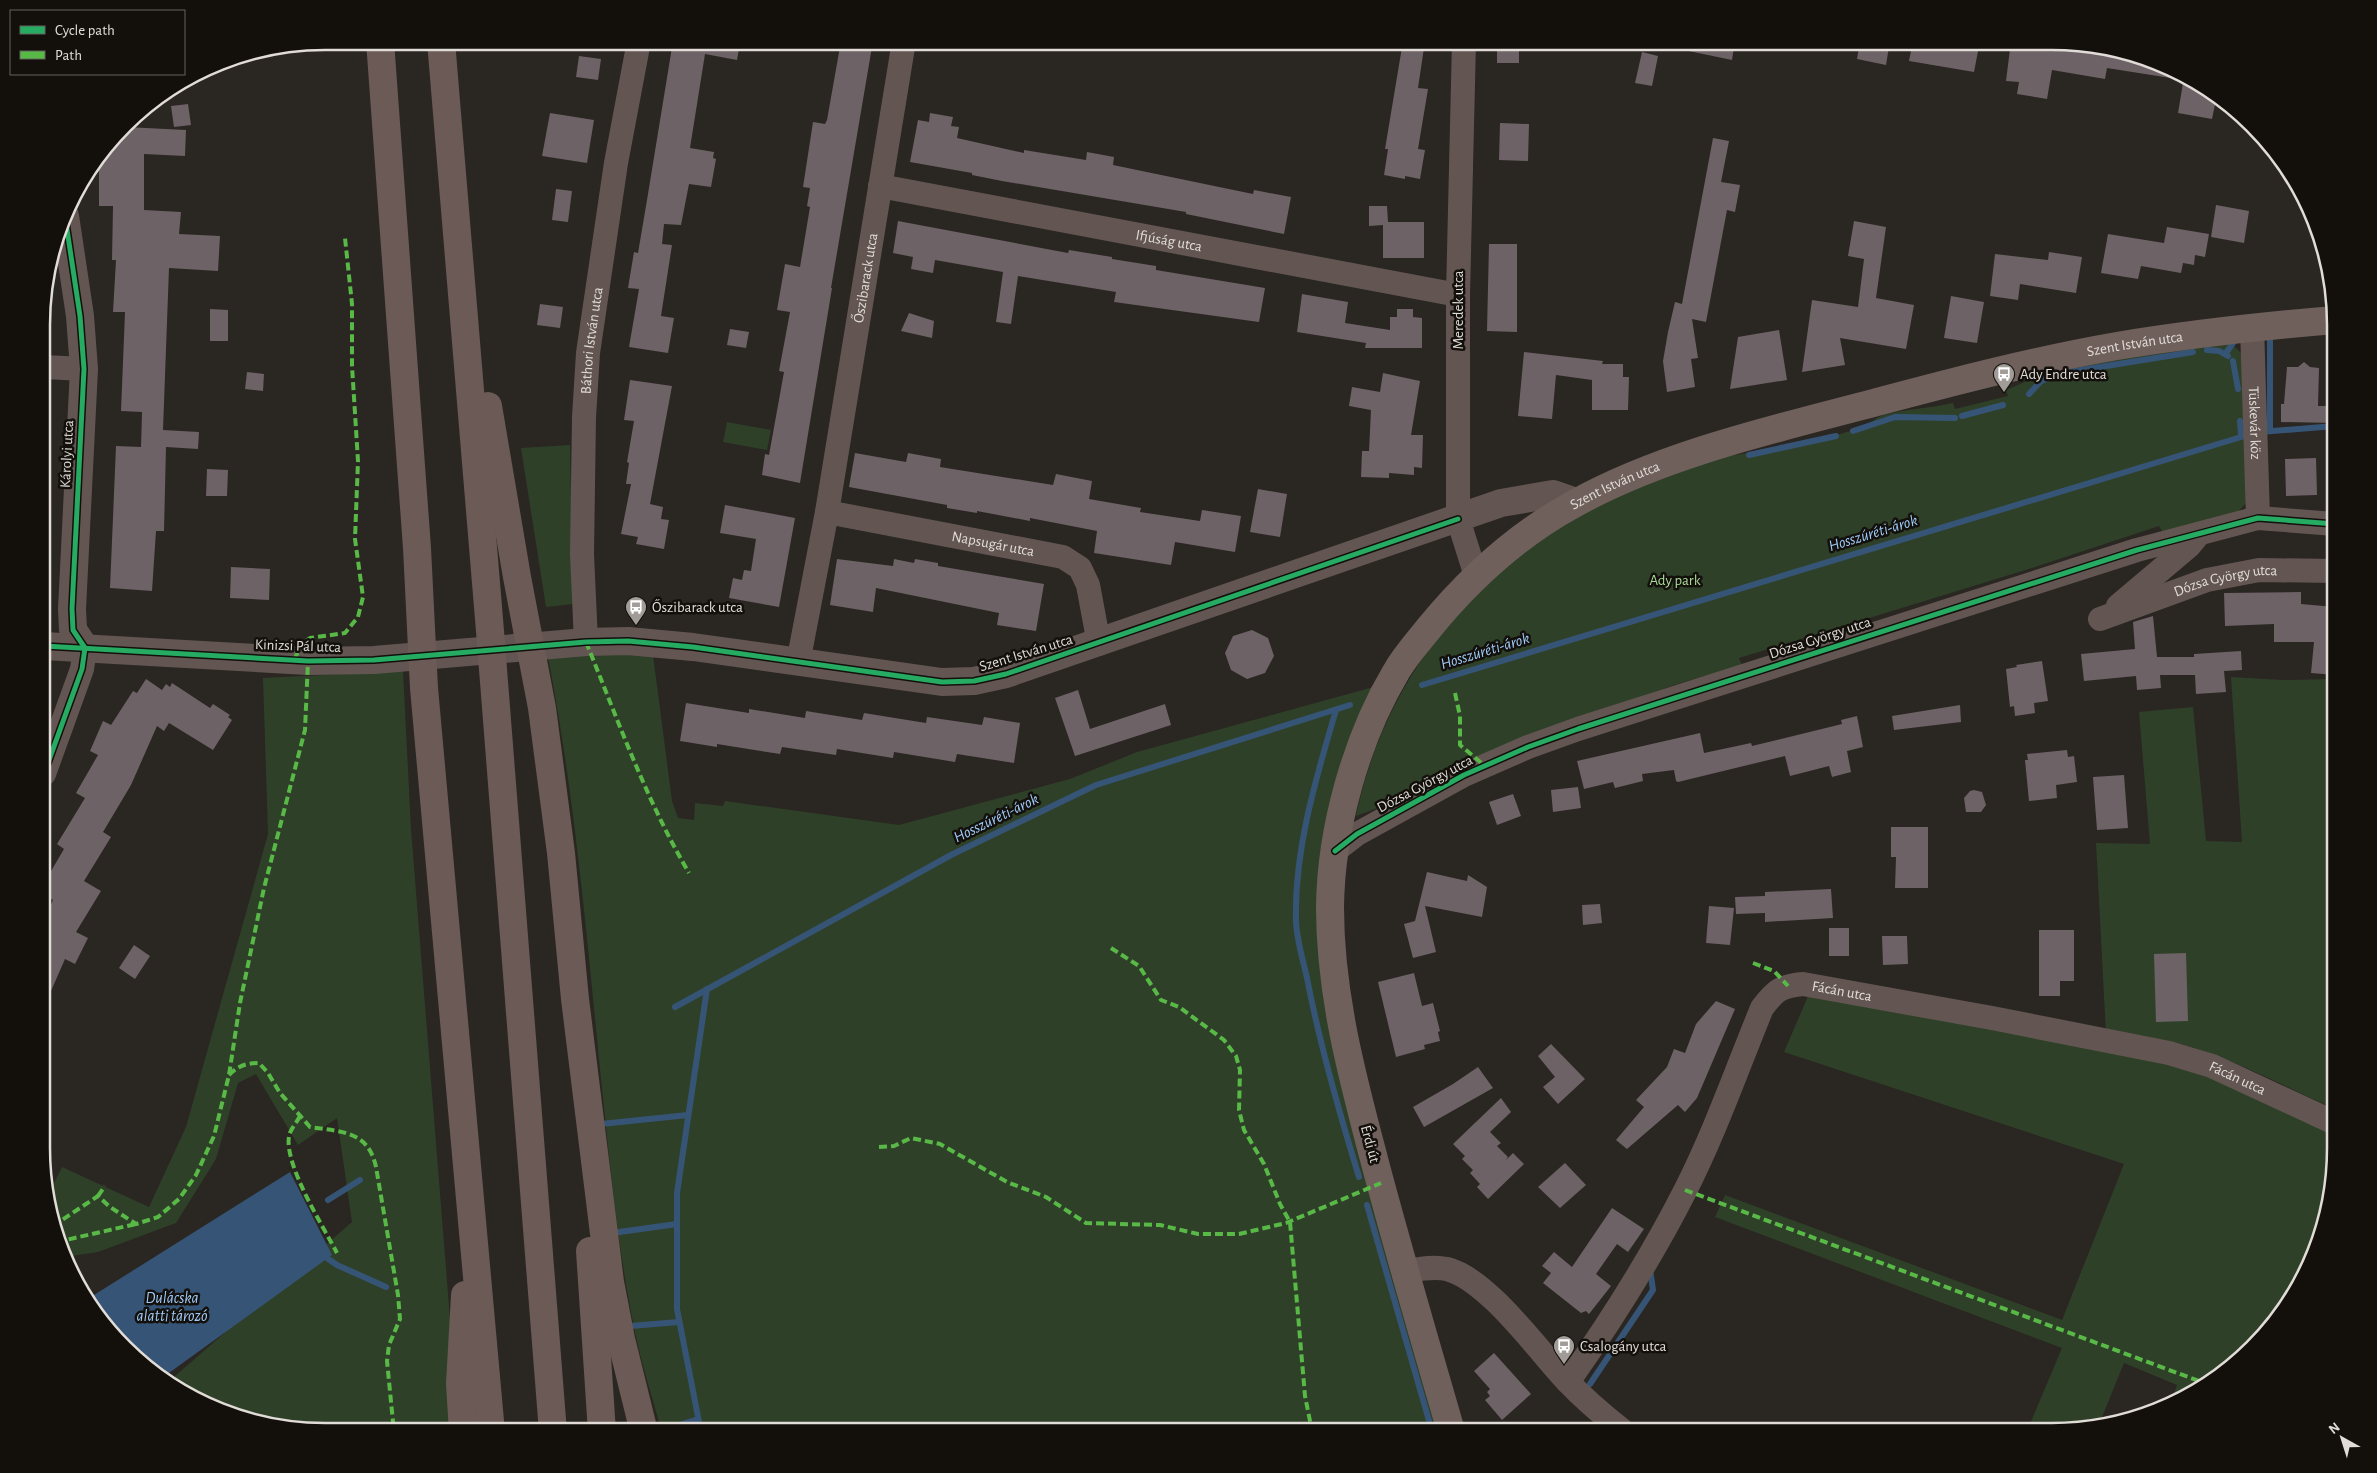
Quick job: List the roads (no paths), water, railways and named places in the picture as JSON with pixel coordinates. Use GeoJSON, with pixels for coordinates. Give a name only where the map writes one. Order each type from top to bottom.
{"type":"FeatureCollection","features":[{"type":"Feature","properties":{"kind":"highway"},"geometry":{"type":"LineString","coordinates":[[381,50],[423,672],[490,1423]]}},
{"type":"Feature","properties":{"kind":"highway"},"geometry":{"type":"LineString","coordinates":[[442,50],[469,190],[480,344],[487,401],[542,708],[561,853],[575,999],[610,1282],[621,1339],[642,1423]]}},
{"type":"Feature","properties":{"kind":"highway"},"geometry":{"type":"LineString","coordinates":[[442,50],[552,1423]]}},
{"type":"Feature","properties":{"kind":"highway"},"geometry":{"type":"LineString","coordinates":[[575,999],[601,1423]]}},
{"type":"Feature","properties":{"kind":"highway"},"geometry":{"type":"LineString","coordinates":[[462,1423],[460,1384],[463,1312],[472,1224]]}},
{"type":"Feature","properties":{"kind":"main road","name":"Szent István utca"},"geometry":{"type":"LineString","coordinates":[[1576,502],[1616,483],[1693,454],[1776,429],[2047,360],[2105,348],[2252,327],[2327,321]]}},
{"type":"Feature","properties":{"kind":"main road","name":"Érdi út"},"geometry":{"type":"LineString","coordinates":[[1449,1423],[1352,1076],[1339,1014],[1331,953],[1330,901],[1335,851],[1343,806],[1357,759],[1396,672],[1444,611],[1476,576],[1530,532],[1576,502]]}},
{"type":"Feature","properties":{"kind":"street","name":"Báthori István utca"},"geometry":{"type":"LineString","coordinates":[[586,642],[582,554],[584,417],[588,353],[616,163],[637,50]]}},
{"type":"Feature","properties":{"kind":"street","name":"Őszibarack utca"},"geometry":{"type":"LineString","coordinates":[[798,662],[827,512],[903,50]]}},
{"type":"Feature","properties":{"kind":"street","name":"Meredek utca"},"geometry":{"type":"LineString","coordinates":[[1464,50],[1458,296],[1458,519],[1476,576]]}},
{"type":"Feature","properties":{"kind":"street","name":"Ifjúság utca"},"geometry":{"type":"LineString","coordinates":[[880,186],[1458,296]]}},
{"type":"Feature","properties":{"kind":"street","name":"Károlyi utca"},"geometry":{"type":"LineString","coordinates":[[68,229],[80,316],[84,369],[72,610],[73,630],[85,648]]}},
{"type":"Feature","properties":{"kind":"street","name":"Tüskevár köz"},"geometry":{"type":"LineString","coordinates":[[2252,327],[2258,518]]}},
{"type":"Feature","properties":{"kind":"street"},"geometry":{"type":"LineString","coordinates":[[50,367],[84,369]]}},
{"type":"Feature","properties":{"kind":"street","name":"Szent István utca"},"geometry":{"type":"LineString","coordinates":[[551,646],[586,642],[628,641],[693,647],[942,682],[974,681],[1006,674],[1099,644],[1501,503],[1553,494],[1576,502]]}},
{"type":"Feature","properties":{"kind":"street","name":"Napsugár utca"},"geometry":{"type":"LineString","coordinates":[[827,512],[1063,557],[1080,568],[1088,585],[1099,644]]}},
{"type":"Feature","properties":{"kind":"street","name":"Dózsa György utca"},"geometry":{"type":"LineString","coordinates":[[1335,851],[1359,833],[1464,774],[1528,747],[1918,619],[2137,550],[2201,532],[2258,518],[2327,523]]}},
{"type":"Feature","properties":{"kind":"street","name":"Dózsa György utca"},"geometry":{"type":"LineString","coordinates":[[2201,532],[2189,546],[2118,606],[2110,616],[2198,583],[2236,574],[2260,570],[2327,571]]}},
{"type":"Feature","properties":{"kind":"street","name":"Kinizsi Pál utca"},"geometry":{"type":"LineString","coordinates":[[50,646],[308,660],[374,660],[551,646]]}},
{"type":"Feature","properties":{"kind":"street"},"geometry":{"type":"LineString","coordinates":[[50,757],[82,669],[85,648]]}},
{"type":"Feature","properties":{"kind":"street","name":"Fácán utca"},"geometry":{"type":"LineString","coordinates":[[1568,1382],[1617,1310],[1646,1263],[1685,1190],[1706,1146],[1762,1008],[1775,992],[1788,986],[1803,984],[1992,1018],[2169,1053],[2212,1066],[2327,1119]]}},
{"type":"Feature","properties":{"kind":"street"},"geometry":{"type":"LineString","coordinates":[[1405,1271],[1434,1267],[1461,1274],[1494,1301],[1568,1382],[1614,1423]]}},
{"type":"Feature","properties":{"kind":"water","name":"Dulácska alatti tározó"},"geometry":{"type":"Polygon","coordinates":[[[290,1172],[332,1255],[168,1374],[130,1343],[93,1296],[290,1172]]]}},
{"type":"Feature","properties":{"kind":"waterway"},"geometry":{"type":"LineString","coordinates":[[2270,337],[2270,430]]}},
{"type":"Feature","properties":{"kind":"waterway"},"geometry":{"type":"LineString","coordinates":[[2226,353],[2233,343]]}},
{"type":"Feature","properties":{"kind":"waterway"},"geometry":{"type":"LineString","coordinates":[[2207,350],[2219,351],[2228,356]]}},
{"type":"Feature","properties":{"kind":"waterway"},"geometry":{"type":"LineString","coordinates":[[2029,394],[2041,381],[2069,372],[2193,352]]}},
{"type":"Feature","properties":{"kind":"waterway"},"geometry":{"type":"LineString","coordinates":[[2233,361],[2238,389]]}},
{"type":"Feature","properties":{"kind":"waterway"},"geometry":{"type":"LineString","coordinates":[[1962,416],[2003,405]]}},
{"type":"Feature","properties":{"kind":"waterway"},"geometry":{"type":"LineString","coordinates":[[1853,431],[1895,417],[1955,418]]}},
{"type":"Feature","properties":{"kind":"waterway"},"geometry":{"type":"LineString","coordinates":[[2240,421],[2241,435]]}},
{"type":"Feature","properties":{"kind":"waterway","name":"Hosszúréti-árok"},"geometry":{"type":"LineString","coordinates":[[2260,432],[2327,427]]}},
{"type":"Feature","properties":{"kind":"waterway","name":"Hosszúréti-árok"},"geometry":{"type":"LineString","coordinates":[[1422,685],[2251,434]]}},
{"type":"Feature","properties":{"kind":"waterway"},"geometry":{"type":"LineString","coordinates":[[1749,455],[1836,436]]}},
{"type":"Feature","properties":{"kind":"waterway","name":"Hosszúréti-árok"},"geometry":{"type":"LineString","coordinates":[[675,1007],[951,855],[1096,785],[1350,705]]}},
{"type":"Feature","properties":{"kind":"waterway"},"geometry":{"type":"LineString","coordinates":[[1336,710],[1308,814],[1299,868],[1296,922],[1324,1054],[1359,1177]]}},
{"type":"Feature","properties":{"kind":"waterway"},"geometry":{"type":"LineString","coordinates":[[699,1423],[677,1309],[677,1193],[707,989]]}},
{"type":"Feature","properties":{"kind":"waterway"},"geometry":{"type":"LineString","coordinates":[[601,1124],[688,1115]]}},
{"type":"Feature","properties":{"kind":"waterway"},"geometry":{"type":"LineString","coordinates":[[328,1200],[360,1180]]}},
{"type":"Feature","properties":{"kind":"waterway"},"geometry":{"type":"LineString","coordinates":[[1367,1205],[1430,1423]]}},
{"type":"Feature","properties":{"kind":"waterway"},"geometry":{"type":"LineString","coordinates":[[612,1233],[677,1224]]}},
{"type":"Feature","properties":{"kind":"waterway"},"geometry":{"type":"LineString","coordinates":[[321,1254],[337,1265],[386,1287]]}},
{"type":"Feature","properties":{"kind":"waterway"},"geometry":{"type":"LineString","coordinates":[[1590,1384],[1653,1290],[1650,1269]]}},
{"type":"Feature","properties":{"kind":"waterway"},"geometry":{"type":"LineString","coordinates":[[630,1326],[679,1322]]}},
{"type":"Feature","properties":{"kind":"waterway"},"geometry":{"type":"LineString","coordinates":[[686,1423],[698,1419]]}},
{"type":"Feature","properties":{"kind":"place","name":"Ady Endre utca"},"geometry":{"type":"Point","coordinates":[2004,393]}},
{"type":"Feature","properties":{"kind":"place","name":"Őszibarack utca"},"geometry":{"type":"Point","coordinates":[636,626]}},
{"type":"Feature","properties":{"kind":"place","name":"Csalogány utca"},"geometry":{"type":"Point","coordinates":[1564,1365]}},
{"type":"Feature","properties":{"kind":"park label","name":"Ady park"},"geometry":{"type":"Point","coordinates":[1675,580]}}]}
